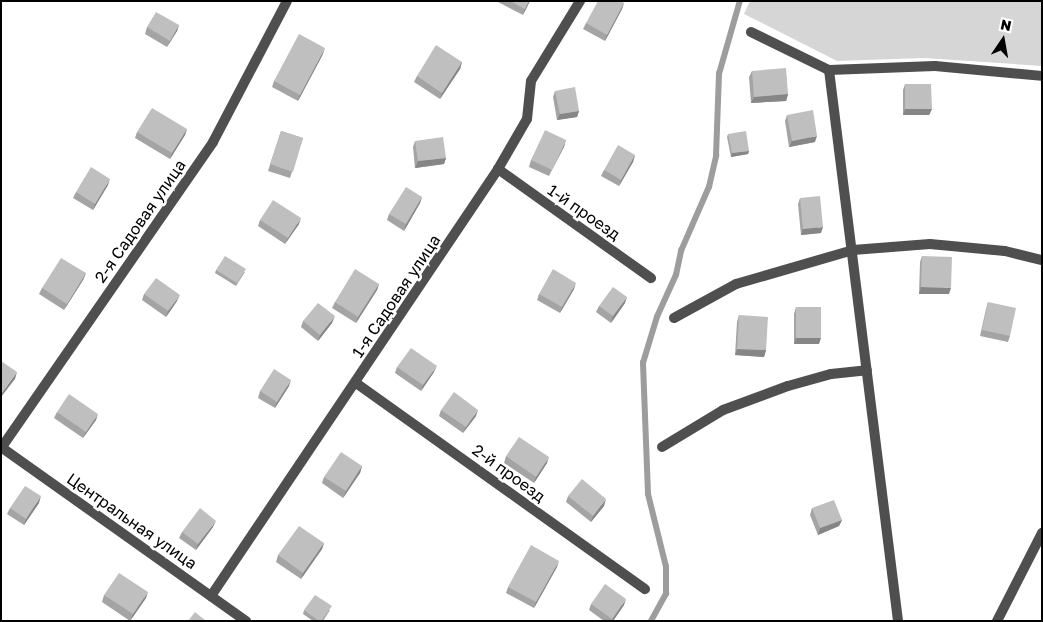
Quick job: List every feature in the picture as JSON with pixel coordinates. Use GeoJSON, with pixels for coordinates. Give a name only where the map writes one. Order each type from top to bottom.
{"type":"FeatureCollection","features":[{"type":"Feature","properties":{"kind":"street","name":"2-я Садовая улица"},"geometry":{"type":"LineString","coordinates":[[1,447],[213,142],[287,1]]}},
{"type":"Feature","properties":{"kind":"street","name":"1-я Садовая улица"},"geometry":{"type":"LineString","coordinates":[[211,596],[356,383],[498,169],[527,119],[531,81],[580,1]]}},
{"type":"Feature","properties":{"kind":"street"},"geometry":{"type":"LineString","coordinates":[[750,32],[830,70],[935,66],[1042,76]]}},
{"type":"Feature","properties":{"kind":"street"},"geometry":{"type":"LineString","coordinates":[[830,70],[898,621]]}},
{"type":"Feature","properties":{"kind":"street","name":"1-й проезд"},"geometry":{"type":"LineString","coordinates":[[498,169],[651,278]]}},
{"type":"Feature","properties":{"kind":"street"},"geometry":{"type":"LineString","coordinates":[[674,318],[736,284],[853,250],[930,244],[1005,251],[1042,260]]}},
{"type":"Feature","properties":{"kind":"street"},"geometry":{"type":"LineString","coordinates":[[662,447],[732,406],[788,386],[831,374],[867,370]]}},
{"type":"Feature","properties":{"kind":"street","name":"2-й проезд"},"geometry":{"type":"LineString","coordinates":[[356,383],[645,589]]}},
{"type":"Feature","properties":{"kind":"street","name":"Центральная улица"},"geometry":{"type":"LineString","coordinates":[[1,447],[246,621]]}},
{"type":"Feature","properties":{"kind":"street"},"geometry":{"type":"LineString","coordinates":[[997,621],[1042,533]]}},
{"type":"Feature","properties":{"kind":"shaded area"},"geometry":{"type":"Polygon","coordinates":[[[750,1],[1042,1],[1042,66],[924,58],[837,61],[744,14],[750,1]]]}},
{"type":"Feature","properties":{"kind":"building"},"geometry":{"type":"Polygon","coordinates":[[[510,1],[529,1],[525,9],[510,1]]]}},
{"type":"Feature","properties":{"kind":"building"},"geometry":{"type":"Polygon","coordinates":[[[598,1],[621,1],[624,3],[607,35],[586,23],[598,1]]]}},
{"type":"Feature","properties":{"kind":"building"},"geometry":{"type":"Polygon","coordinates":[[[156,12],[179,25],[170,41],[147,27],[156,12]]]}},
{"type":"Feature","properties":{"kind":"building"},"geometry":{"type":"Polygon","coordinates":[[[299,34],[325,48],[300,95],[274,81],[299,34]]]}},
{"type":"Feature","properties":{"kind":"building"},"geometry":{"type":"Polygon","coordinates":[[[436,45],[462,62],[442,93],[417,76],[436,45]]]}},
{"type":"Feature","properties":{"kind":"building"},"geometry":{"type":"Polygon","coordinates":[[[786,68],[788,94],[754,97],[752,71],[786,68]]]}},
{"type":"Feature","properties":{"kind":"building"},"geometry":{"type":"Polygon","coordinates":[[[905,84],[931,84],[932,109],[905,109],[905,84]]]}},
{"type":"Feature","properties":{"kind":"building"},"geometry":{"type":"Polygon","coordinates":[[[575,87],[579,111],[560,114],[555,91],[575,87]]]}},
{"type":"Feature","properties":{"kind":"building"},"geometry":{"type":"Polygon","coordinates":[[[152,108],[187,129],[172,153],[137,132],[152,108]]]}},
{"type":"Feature","properties":{"kind":"building"},"geometry":{"type":"Polygon","coordinates":[[[813,110],[817,136],[792,141],[787,115],[813,110]]]}},
{"type":"Feature","properties":{"kind":"building"},"geometry":{"type":"Polygon","coordinates":[[[545,130],[566,140],[552,170],[531,160],[545,130]]]}},
{"type":"Feature","properties":{"kind":"building"},"geometry":{"type":"Polygon","coordinates":[[[281,131],[303,138],[293,172],[270,164],[281,131]]]}},
{"type":"Feature","properties":{"kind":"building"},"geometry":{"type":"Polygon","coordinates":[[[746,131],[749,151],[732,153],[728,134],[746,131]]]}},
{"type":"Feature","properties":{"kind":"building"},"geometry":{"type":"Polygon","coordinates":[[[443,137],[446,158],[418,161],[415,141],[443,137]]]}},
{"type":"Feature","properties":{"kind":"building"},"geometry":{"type":"Polygon","coordinates":[[[618,145],[635,155],[621,180],[604,170],[618,145]]]}},
{"type":"Feature","properties":{"kind":"building"},"geometry":{"type":"Polygon","coordinates":[[[91,167],[110,179],[95,204],[76,192],[91,167]]]}},
{"type":"Feature","properties":{"kind":"building"},"geometry":{"type":"Polygon","coordinates":[[[406,187],[422,197],[406,224],[389,214],[406,187]]]}},
{"type":"Feature","properties":{"kind":"building"},"geometry":{"type":"Polygon","coordinates":[[[820,196],[823,227],[803,229],[800,198],[820,196]]]}},
{"type":"Feature","properties":{"kind":"building"},"geometry":{"type":"Polygon","coordinates":[[[273,200],[301,218],[288,238],[260,220],[273,200]]]}},
{"type":"Feature","properties":{"kind":"building"},"geometry":{"type":"Polygon","coordinates":[[[225,256],[246,269],[237,283],[216,270],[225,256]]]}},
{"type":"Feature","properties":{"kind":"building"},"geometry":{"type":"Polygon","coordinates":[[[922,256],[952,257],[951,288],[921,287],[922,256]]]}},
{"type":"Feature","properties":{"kind":"building"},"geometry":{"type":"Polygon","coordinates":[[[61,258],[86,273],[67,304],[42,288],[61,258]]]}},
{"type":"Feature","properties":{"kind":"building"},"geometry":{"type":"Polygon","coordinates":[[[355,269],[379,284],[358,317],[335,302],[355,269]]]}},
{"type":"Feature","properties":{"kind":"building"},"geometry":{"type":"Polygon","coordinates":[[[553,269],[576,283],[562,307],[539,294],[553,269]]]}},
{"type":"Feature","properties":{"kind":"building"},"geometry":{"type":"Polygon","coordinates":[[[156,278],[180,295],[168,311],[144,294],[156,278]]]}},
{"type":"Feature","properties":{"kind":"building"},"geometry":{"type":"Polygon","coordinates":[[[613,287],[627,297],[613,316],[599,306],[613,287]]]}},
{"type":"Feature","properties":{"kind":"building"},"geometry":{"type":"Polygon","coordinates":[[[988,302],[1016,308],[1010,336],[982,330],[988,302]]]}},
{"type":"Feature","properties":{"kind":"building"},"geometry":{"type":"Polygon","coordinates":[[[318,303],[335,316],[320,335],[303,321],[318,303]]]}},
{"type":"Feature","properties":{"kind":"building"},"geometry":{"type":"Polygon","coordinates":[[[796,307],[821,307],[821,338],[796,338],[796,307]]]}},
{"type":"Feature","properties":{"kind":"building"},"geometry":{"type":"Polygon","coordinates":[[[739,315],[768,317],[766,350],[737,349],[739,315]]]}},
{"type":"Feature","properties":{"kind":"building"},"geometry":{"type":"Polygon","coordinates":[[[411,348],[437,366],[423,385],[397,367],[411,348]]]}},
{"type":"Feature","properties":{"kind":"building"},"geometry":{"type":"Polygon","coordinates":[[[1,361],[17,372],[1,394],[1,361]]]}},
{"type":"Feature","properties":{"kind":"building"},"geometry":{"type":"Polygon","coordinates":[[[274,369],[291,380],[277,402],[260,391],[274,369]]]}},
{"type":"Feature","properties":{"kind":"building"},"geometry":{"type":"Polygon","coordinates":[[[454,392],[478,410],[466,427],[441,410],[454,392]]]}},
{"type":"Feature","properties":{"kind":"building"},"geometry":{"type":"Polygon","coordinates":[[[69,394],[98,414],[86,432],[57,412],[69,394]]]}},
{"type":"Feature","properties":{"kind":"building"},"geometry":{"type":"Polygon","coordinates":[[[519,437],[549,457],[536,477],[506,456],[519,437]]]}},
{"type":"Feature","properties":{"kind":"building"},"geometry":{"type":"Polygon","coordinates":[[[341,452],[362,466],[346,491],[324,477],[341,452]]]}},
{"type":"Feature","properties":{"kind":"building"},"geometry":{"type":"Polygon","coordinates":[[[582,479],[606,499],[593,516],[568,496],[582,479]]]}},
{"type":"Feature","properties":{"kind":"building"},"geometry":{"type":"Polygon","coordinates":[[[25,486],[41,496],[26,519],[10,508],[25,486]]]}},
{"type":"Feature","properties":{"kind":"building"},"geometry":{"type":"Polygon","coordinates":[[[834,500],[842,520],[820,528],[812,508],[834,500]]]}},
{"type":"Feature","properties":{"kind":"building"},"geometry":{"type":"Polygon","coordinates":[[[200,508],[216,521],[198,544],[182,532],[200,508]]]}},
{"type":"Feature","properties":{"kind":"building"},"geometry":{"type":"Polygon","coordinates":[[[299,526],[324,543],[303,573],[278,555],[299,526]]]}},
{"type":"Feature","properties":{"kind":"building"},"geometry":{"type":"Polygon","coordinates":[[[531,545],[559,561],[536,602],[508,587],[531,545]]]}},
{"type":"Feature","properties":{"kind":"building"},"geometry":{"type":"Polygon","coordinates":[[[119,573],[148,592],[133,614],[104,595],[119,573]]]}},
{"type":"Feature","properties":{"kind":"building"},"geometry":{"type":"Polygon","coordinates":[[[605,584],[626,599],[612,619],[591,604],[605,584]]]}},
{"type":"Feature","properties":{"kind":"building"},"geometry":{"type":"Polygon","coordinates":[[[315,595],[332,606],[321,621],[304,610],[315,595]]]}},
{"type":"Feature","properties":{"kind":"building"},"geometry":{"type":"Polygon","coordinates":[[[195,612],[206,621],[188,621],[195,612]]]}},
{"type":"Feature","properties":{"kind":"waterway"},"geometry":{"type":"LineString","coordinates":[[651,621],[666,594],[666,567],[648,494],[643,363],[657,317],[676,275],[681,251],[709,187],[716,156],[719,74],[740,1]]}}]}
